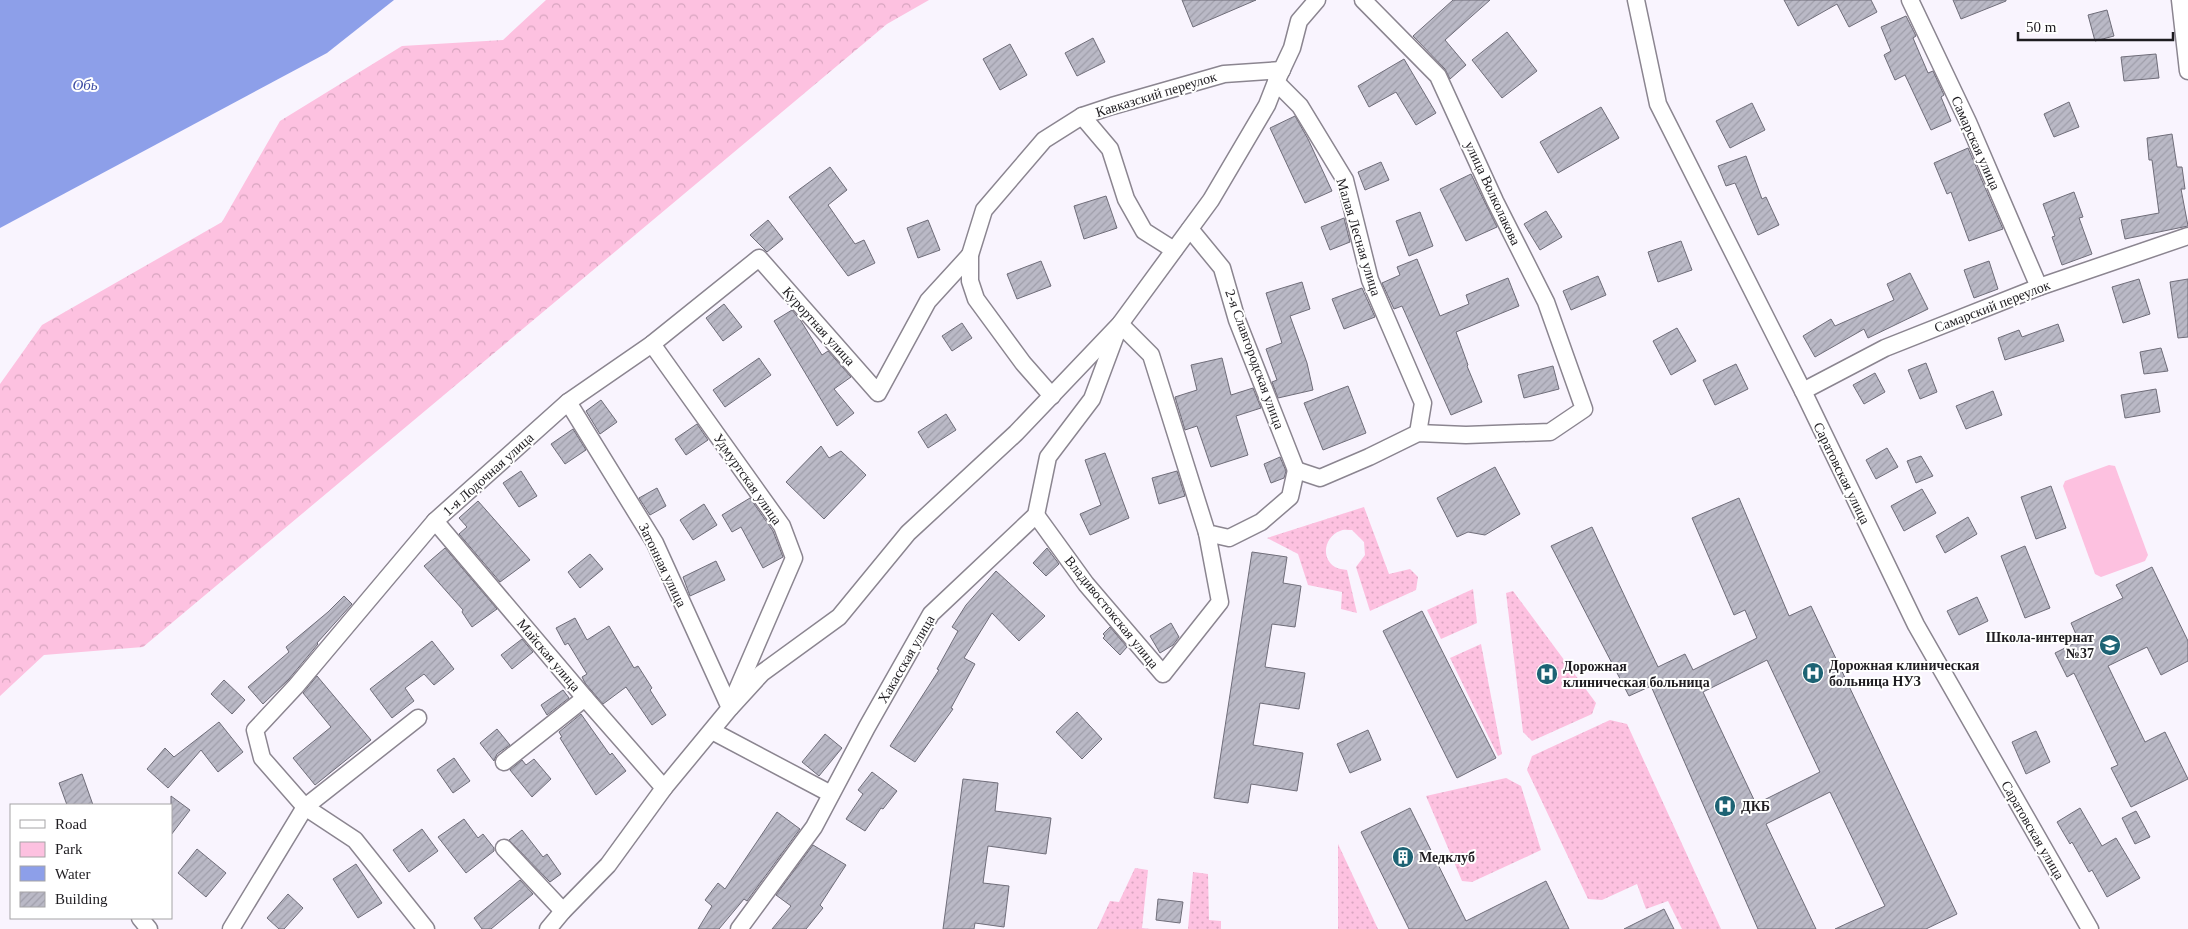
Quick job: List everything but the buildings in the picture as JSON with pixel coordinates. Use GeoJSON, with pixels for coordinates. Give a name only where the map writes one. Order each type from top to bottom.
{"type":"FeatureCollection","features":[{"type":"Feature","properties":{"kind":"street"},"geometry":{"type":"LineString","coordinates":[[548,929],[562,911],[608,865],[664,788],[730,708],[762,673],[838,617],[908,533],[1016,433],[1120,324],[1211,200],[1267,105],[1292,48],[1299,21],[1317,0]]}},
{"type":"Feature","properties":{"kind":"street","name":"улица Волколакова"},"geometry":{"type":"LineString","coordinates":[[1364,0],[1438,76],[1495,201],[1546,302],[1584,409],[1550,432],[1466,435],[1418,434]]}},
{"type":"Feature","properties":{"kind":"street","name":"Саратовская улица"},"geometry":{"type":"LineString","coordinates":[[1636,0],[1658,104],[1803,391],[1916,626],[2090,929]]}},
{"type":"Feature","properties":{"kind":"street","name":"Самарская улица"},"geometry":{"type":"LineString","coordinates":[[1910,0],[1968,122],[2039,287]]}},
{"type":"Feature","properties":{"kind":"street"},"geometry":{"type":"LineString","coordinates":[[2180,0],[2188,71]]}},
{"type":"Feature","properties":{"kind":"street","name":"Кавказский переулок"},"geometry":{"type":"LineString","coordinates":[[1052,396],[1024,363],[976,299],[970,282],[970,255],[984,210],[1044,140],[1082,116],[1224,74],[1279,76]]}},
{"type":"Feature","properties":{"kind":"street","name":"Малая Лесная улица"},"geometry":{"type":"LineString","coordinates":[[1279,76],[1300,106],[1345,180],[1370,280],[1423,403],[1418,434]]}},
{"type":"Feature","properties":{"kind":"street"},"geometry":{"type":"LineString","coordinates":[[1082,116],[1110,149],[1126,199],[1144,231],[1174,250]]}},
{"type":"Feature","properties":{"kind":"street","name":"2-я Славгородская улица"},"geometry":{"type":"LineString","coordinates":[[1190,229],[1222,268],[1238,320],[1296,470]]}},
{"type":"Feature","properties":{"kind":"street","name":"Самарский переулок"},"geometry":{"type":"LineString","coordinates":[[1803,391],[1885,348],[2039,287],[2188,236]]}},
{"type":"Feature","properties":{"kind":"street","name":"Курортная улица"},"geometry":{"type":"LineString","coordinates":[[759,258],[878,393],[928,301],[970,255]]}},
{"type":"Feature","properties":{"kind":"street","name":"1-я Лодочная улица"},"geometry":{"type":"LineString","coordinates":[[305,807],[262,758],[255,730],[296,686],[435,521],[568,402],[652,344],[759,258]]}},
{"type":"Feature","properties":{"kind":"street"},"geometry":{"type":"LineString","coordinates":[[1120,324],[1151,355],[1207,533],[1229,538],[1261,522],[1290,497],[1296,470],[1320,478],[1369,458],[1418,434]]}},
{"type":"Feature","properties":{"kind":"street"},"geometry":{"type":"LineString","coordinates":[[1036,515],[1048,457],[1092,399],[1120,324]]}},
{"type":"Feature","properties":{"kind":"street","name":"Удмуртская улица"},"geometry":{"type":"LineString","coordinates":[[652,344],[782,526],[794,558],[730,708]]}},
{"type":"Feature","properties":{"kind":"street","name":"Затонная улица"},"geometry":{"type":"LineString","coordinates":[[568,402],[655,543],[730,708]]}},
{"type":"Feature","properties":{"kind":"street","name":"Владивостокская улица"},"geometry":{"type":"LineString","coordinates":[[1036,515],[1086,584],[1163,674],[1220,602],[1207,533]]}},
{"type":"Feature","properties":{"kind":"street","name":"Хакасская улица"},"geometry":{"type":"LineString","coordinates":[[739,929],[814,827],[932,614],[1036,515]]}},
{"type":"Feature","properties":{"kind":"street","name":"Майская улица"},"geometry":{"type":"LineString","coordinates":[[435,521],[664,788]]}},
{"type":"Feature","properties":{"kind":"street"},"geometry":{"type":"LineString","coordinates":[[504,762],[585,698]]}},
{"type":"Feature","properties":{"kind":"street"},"geometry":{"type":"LineString","coordinates":[[231,929],[305,807],[418,718]]}},
{"type":"Feature","properties":{"kind":"street"},"geometry":{"type":"LineString","coordinates":[[712,731],[832,794]]}},
{"type":"Feature","properties":{"kind":"street"},"geometry":{"type":"LineString","coordinates":[[305,807],[355,840],[426,929]]}},
{"type":"Feature","properties":{"kind":"street"},"geometry":{"type":"LineString","coordinates":[[504,848],[562,911]]}},
{"type":"Feature","properties":{"kind":"street"},"geometry":{"type":"LineString","coordinates":[[141,919],[149,929]]}},
{"type":"Feature","properties":{"kind":"green space"},"geometry":{"type":"Polygon","coordinates":[[[546,0],[929,0],[887,24],[143,647],[44,655],[0,696],[0,384],[42,325],[222,222],[280,121],[402,46],[503,40],[546,0]]]}},
{"type":"Feature","properties":{"kind":"green space"},"geometry":{"type":"Polygon","coordinates":[[[2109,465],[2115,466],[2148,555],[2145,561],[2101,577],[2095,574],[2063,486],[2065,481],[2109,465]]]}},
{"type":"Feature","properties":{"kind":"green space"},"geometry":{"type":"Polygon","coordinates":[[[1364,507],[1389,574],[1410,569],[1418,577],[1416,590],[1370,611],[1356,567],[1365,555],[1364,542],[1352,530],[1343,530],[1335,534],[1331,537],[1326,547],[1327,558],[1335,567],[1347,570],[1357,613],[1341,609],[1342,592],[1308,585],[1298,554],[1267,538],[1364,507]]]}},
{"type":"Feature","properties":{"kind":"green space"},"geometry":{"type":"Polygon","coordinates":[[[1473,589],[1477,623],[1441,639],[1427,610],[1473,589]]]}},
{"type":"Feature","properties":{"kind":"green space"},"geometry":{"type":"Polygon","coordinates":[[[1513,591],[1596,703],[1592,714],[1532,741],[1523,732],[1506,593],[1513,591]]]}},
{"type":"Feature","properties":{"kind":"green space"},"geometry":{"type":"Polygon","coordinates":[[[1481,644],[1502,754],[1498,756],[1450,658],[1481,644]]]}},
{"type":"Feature","properties":{"kind":"green space"},"geometry":{"type":"Polygon","coordinates":[[[1610,720],[1627,724],[1721,929],[1682,929],[1668,901],[1646,909],[1637,884],[1602,900],[1588,899],[1527,770],[1532,756],[1610,720]]]}},
{"type":"Feature","properties":{"kind":"green space"},"geometry":{"type":"Polygon","coordinates":[[[1506,778],[1521,786],[1541,850],[1472,882],[1462,881],[1426,796],[1506,778]]]}},
{"type":"Feature","properties":{"kind":"green space"},"geometry":{"type":"Polygon","coordinates":[[[1338,844],[1378,929],[1338,929],[1338,844]]]}},
{"type":"Feature","properties":{"kind":"green space"},"geometry":{"type":"Polygon","coordinates":[[[1135,868],[1148,870],[1142,928],[1151,929],[1097,929],[1110,901],[1119,902],[1135,868]]]}},
{"type":"Feature","properties":{"kind":"green space"},"geometry":{"type":"Polygon","coordinates":[[[1193,872],[1208,874],[1209,920],[1221,921],[1221,929],[1188,929],[1193,872]]]}},
{"type":"Feature","properties":{"kind":"water","name":"Обь"},"geometry":{"type":"Polygon","coordinates":[[[0,0],[394,0],[327,53],[0,228],[0,0]]]}},
{"type":"Feature","properties":{"kind":"place","name":"Школа-интернат №37"},"geometry":{"type":"Point","coordinates":[2110,645]}},
{"type":"Feature","properties":{"kind":"place","name":"Дорожная клиническая больница НУЗ"},"geometry":{"type":"Point","coordinates":[1813,673]}},
{"type":"Feature","properties":{"kind":"place","name":"Дорожная клиническая больница"},"geometry":{"type":"Point","coordinates":[1547,674]}},
{"type":"Feature","properties":{"kind":"place","name":"ДКБ"},"geometry":{"type":"Point","coordinates":[1725,806]}},
{"type":"Feature","properties":{"kind":"place","name":"Медклуб"},"geometry":{"type":"Point","coordinates":[1403,857]}}]}
